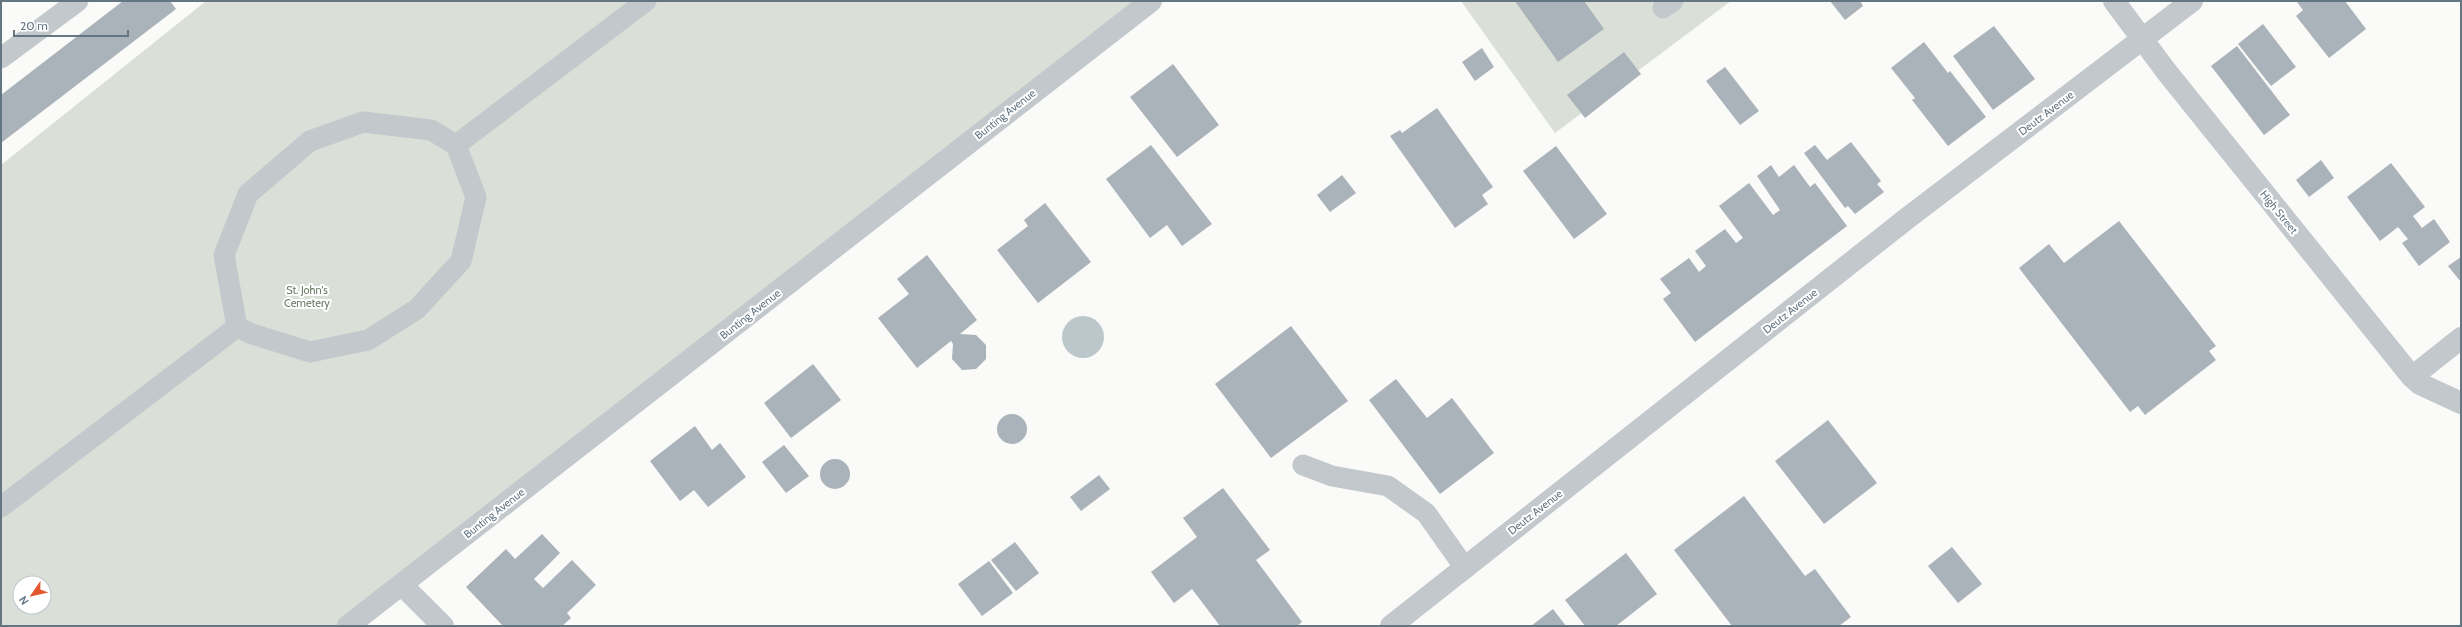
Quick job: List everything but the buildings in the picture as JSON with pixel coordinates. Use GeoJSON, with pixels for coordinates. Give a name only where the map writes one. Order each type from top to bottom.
{"type":"FeatureCollection","features":[{"type":"Feature","properties":{"kind":"street","name":"Bunting Avenue"},"geometry":{"type":"LineString","coordinates":[[348,626],[1151,1]]}},
{"type":"Feature","properties":{"kind":"street","name":"High Street"},"geometry":{"type":"LineString","coordinates":[[2114,1],[2144,39],[2166,71],[2412,376],[2420,384],[2461,403]]}},
{"type":"Feature","properties":{"kind":"street","name":"Deutz Avenue"},"geometry":{"type":"LineString","coordinates":[[1391,626],[1904,220],[2192,1]]}},
{"type":"Feature","properties":{"kind":"street"},"geometry":{"type":"LineString","coordinates":[[2412,376],[2461,338]]}},
{"type":"Feature","properties":{"kind":"street"},"geometry":{"type":"LineString","coordinates":[[402,584],[442,626]]}},
{"type":"Feature","properties":{"kind":"lane"},"geometry":{"type":"LineString","coordinates":[[1,58],[78,1]]}},
{"type":"Feature","properties":{"kind":"lane"},"geometry":{"type":"LineString","coordinates":[[456,145],[646,1]]}},
{"type":"Feature","properties":{"kind":"lane"},"geometry":{"type":"LineString","coordinates":[[363,122],[431,130],[456,145],[476,197],[461,261],[417,309],[368,340],[310,352],[252,334],[237,327],[224,255],[248,194],[310,141],[363,122]]}},
{"type":"Feature","properties":{"kind":"lane"},"geometry":{"type":"LineString","coordinates":[[1,507],[237,327]]}},
{"type":"Feature","properties":{"kind":"lane"},"geometry":{"type":"LineString","coordinates":[[1304,465],[1332,476],[1388,486],[1426,513],[1465,568]]}},
{"type":"Feature","properties":{"kind":"green space","name":"St. John's Cemetery"},"geometry":{"type":"Polygon","coordinates":[[[206,1],[1164,1],[361,626],[1,626],[1,165],[206,1]]]}},
{"type":"Feature","properties":{"kind":"green space"},"geometry":{"type":"Polygon","coordinates":[[[1461,1],[1731,1],[1555,133],[1461,1]]]}},
{"type":"Feature","properties":{"kind":"shaded area"},"geometry":{"type":"Polygon","coordinates":[[[1079,316],[1087,316],[1098,322],[1104,333],[1104,341],[1098,352],[1087,358],[1079,358],[1068,352],[1062,341],[1062,333],[1068,322],[1079,316]]]}}]}
